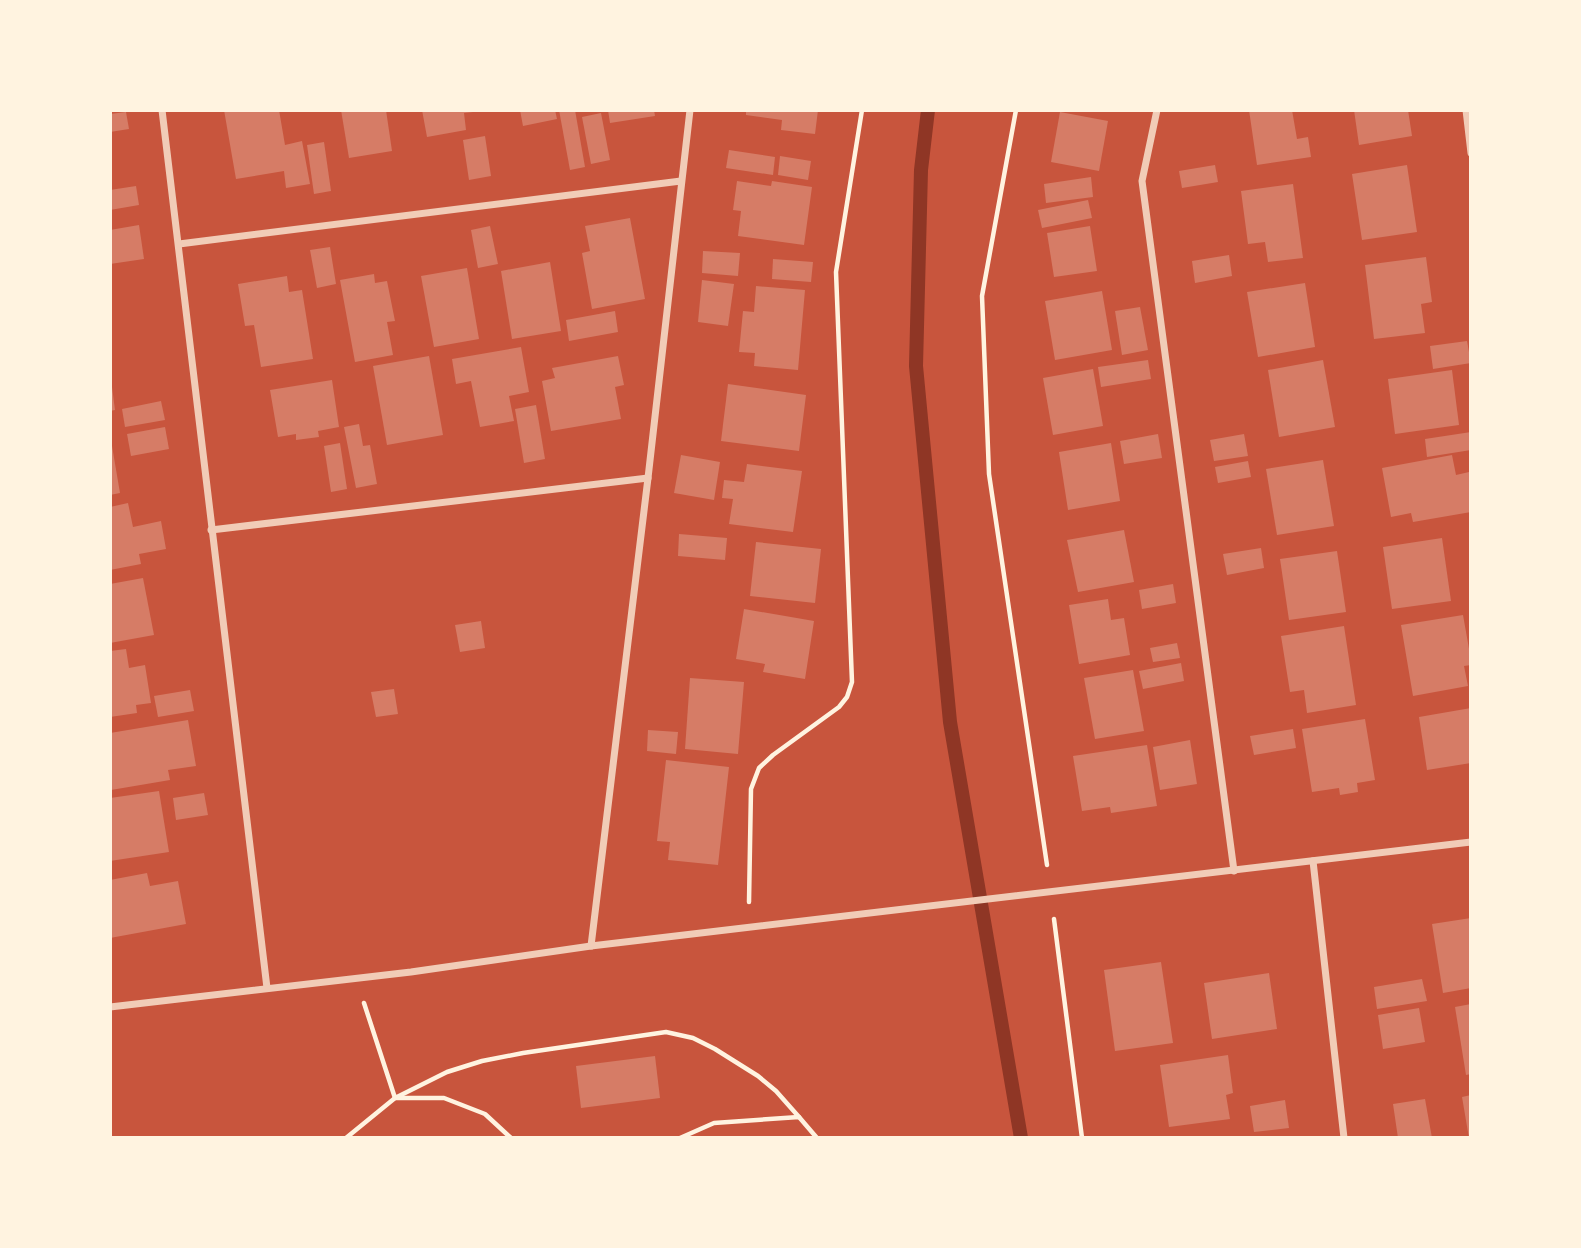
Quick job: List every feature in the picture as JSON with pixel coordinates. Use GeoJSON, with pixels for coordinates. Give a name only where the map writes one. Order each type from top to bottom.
{"type":"FeatureCollection","features":[{"type":"Feature","properties":{"kind":"street"},"geometry":{"type":"LineString","coordinates":[[162,110],[267,988]]}},
{"type":"Feature","properties":{"kind":"street"},"geometry":{"type":"LineString","coordinates":[[591,946],[690,110]]}},
{"type":"Feature","properties":{"kind":"street"},"geometry":{"type":"LineString","coordinates":[[1157,110],[1142,181],[1234,871]]}},
{"type":"Feature","properties":{"kind":"street"},"geometry":{"type":"LineString","coordinates":[[1466,110],[1471,153]]}},
{"type":"Feature","properties":{"kind":"street"},"geometry":{"type":"LineString","coordinates":[[178,244],[681,181]]}},
{"type":"Feature","properties":{"kind":"street"},"geometry":{"type":"LineString","coordinates":[[211,530],[648,478]]}},
{"type":"Feature","properties":{"kind":"street"},"geometry":{"type":"LineString","coordinates":[[110,1007],[356,978],[591,946],[1471,842]]}},
{"type":"Feature","properties":{"kind":"street"},"geometry":{"type":"LineString","coordinates":[[1313,862],[1344,1138]]}},
{"type":"Feature","properties":{"kind":"path"},"geometry":{"type":"LineString","coordinates":[[748,928],[751,789],[760,768],[773,755],[839,707],[847,697],[852,682],[836,272],[862,110]]}},
{"type":"Feature","properties":{"kind":"path"},"geometry":{"type":"LineString","coordinates":[[1016,110],[982,296],[989,460],[1051,892],[1082,1138]]}},
{"type":"Feature","properties":{"kind":"path"},"geometry":{"type":"LineString","coordinates":[[356,978],[395,1098]]}},
{"type":"Feature","properties":{"kind":"path"},"geometry":{"type":"LineString","coordinates":[[346,1138],[395,1098],[447,1072],[482,1060],[666,1032],[693,1038],[758,1076],[776,1091],[817,1138]]}},
{"type":"Feature","properties":{"kind":"path"},"geometry":{"type":"LineString","coordinates":[[395,1098],[444,1098],[485,1114],[512,1138]]}},
{"type":"Feature","properties":{"kind":"path"},"geometry":{"type":"LineString","coordinates":[[680,1138],[713,1123],[799,1117]]}},
{"type":"Feature","properties":{"kind":"building"},"geometry":{"type":"Polygon","coordinates":[[[224,110],[279,110],[285,145],[302,141],[310,184],[286,188],[284,171],[236,179],[224,110]]]}},
{"type":"Feature","properties":{"kind":"building"},"geometry":{"type":"Polygon","coordinates":[[[341,110],[386,110],[392,151],[349,158],[341,110]]]}},
{"type":"Feature","properties":{"kind":"building"},"geometry":{"type":"Polygon","coordinates":[[[422,110],[473,112],[464,113],[466,130],[427,137],[422,110]]]}},
{"type":"Feature","properties":{"kind":"building"},"geometry":{"type":"Polygon","coordinates":[[[520,110],[555,110],[557,119],[523,126],[520,110]]]}},
{"type":"Feature","properties":{"kind":"building"},"geometry":{"type":"Polygon","coordinates":[[[559,110],[575,110],[585,167],[570,170],[559,110]]]}},
{"type":"Feature","properties":{"kind":"building"},"geometry":{"type":"Polygon","coordinates":[[[608,110],[654,110],[655,116],[610,123],[608,110]]]}},
{"type":"Feature","properties":{"kind":"building"},"geometry":{"type":"Polygon","coordinates":[[[746,110],[818,110],[815,134],[781,130],[782,120],[746,115],[746,110]]]}},
{"type":"Feature","properties":{"kind":"building"},"geometry":{"type":"Polygon","coordinates":[[[1249,110],[1292,110],[1297,139],[1308,137],[1311,157],[1257,165],[1249,110]]]}},
{"type":"Feature","properties":{"kind":"building"},"geometry":{"type":"Polygon","coordinates":[[[1354,110],[1408,110],[1412,136],[1359,145],[1354,110]]]}},
{"type":"Feature","properties":{"kind":"building"},"geometry":{"type":"Polygon","coordinates":[[[126,112],[129,129],[110,132],[110,114],[126,112]]]}},
{"type":"Feature","properties":{"kind":"building"},"geometry":{"type":"Polygon","coordinates":[[[1060,112],[1108,121],[1099,171],[1051,162],[1060,112]]]}},
{"type":"Feature","properties":{"kind":"building"},"geometry":{"type":"Polygon","coordinates":[[[601,113],[610,160],[591,164],[582,117],[601,113]]]}},
{"type":"Feature","properties":{"kind":"building"},"geometry":{"type":"Polygon","coordinates":[[[485,136],[491,176],[469,180],[463,140],[485,136]]]}},
{"type":"Feature","properties":{"kind":"building"},"geometry":{"type":"Polygon","coordinates":[[[324,142],[331,191],[314,194],[307,145],[324,142]]]}},
{"type":"Feature","properties":{"kind":"building"},"geometry":{"type":"Polygon","coordinates":[[[729,150],[775,157],[773,175],[726,168],[729,150]]]}},
{"type":"Feature","properties":{"kind":"building"},"geometry":{"type":"Polygon","coordinates":[[[780,156],[811,161],[808,180],[778,175],[780,156]]]}},
{"type":"Feature","properties":{"kind":"building"},"geometry":{"type":"Polygon","coordinates":[[[1215,165],[1218,182],[1182,188],[1179,171],[1215,165]]]}},
{"type":"Feature","properties":{"kind":"building"},"geometry":{"type":"Polygon","coordinates":[[[1407,165],[1417,232],[1362,240],[1352,174],[1407,165]]]}},
{"type":"Feature","properties":{"kind":"building"},"geometry":{"type":"Polygon","coordinates":[[[1091,177],[1093,197],[1046,203],[1044,184],[1091,177]]]}},
{"type":"Feature","properties":{"kind":"building"},"geometry":{"type":"Polygon","coordinates":[[[737,181],[771,186],[772,181],[812,187],[804,245],[738,236],[741,211],[733,210],[737,181]]]}},
{"type":"Feature","properties":{"kind":"building"},"geometry":{"type":"Polygon","coordinates":[[[1293,184],[1303,258],[1268,262],[1265,242],[1248,244],[1241,191],[1293,184]]]}},
{"type":"Feature","properties":{"kind":"building"},"geometry":{"type":"Polygon","coordinates":[[[136,186],[139,205],[110,210],[110,190],[136,186]]]}},
{"type":"Feature","properties":{"kind":"building"},"geometry":{"type":"Polygon","coordinates":[[[1088,200],[1092,218],[1042,228],[1038,210],[1088,200]]]}},
{"type":"Feature","properties":{"kind":"building"},"geometry":{"type":"Polygon","coordinates":[[[630,218],[645,299],[592,309],[582,253],[590,251],[585,226],[630,218]]]}},
{"type":"Feature","properties":{"kind":"building"},"geometry":{"type":"Polygon","coordinates":[[[139,225],[144,259],[110,264],[110,230],[139,225]]]}},
{"type":"Feature","properties":{"kind":"building"},"geometry":{"type":"Polygon","coordinates":[[[490,226],[498,264],[478,268],[471,230],[490,226]]]}},
{"type":"Feature","properties":{"kind":"building"},"geometry":{"type":"Polygon","coordinates":[[[1090,226],[1097,271],[1054,277],[1047,233],[1090,226]]]}},
{"type":"Feature","properties":{"kind":"building"},"geometry":{"type":"Polygon","coordinates":[[[330,247],[336,284],[317,288],[310,250],[330,247]]]}},
{"type":"Feature","properties":{"kind":"building"},"geometry":{"type":"Polygon","coordinates":[[[703,251],[740,253],[738,276],[702,273],[703,251]]]}},
{"type":"Feature","properties":{"kind":"building"},"geometry":{"type":"Polygon","coordinates":[[[1229,255],[1232,276],[1195,283],[1192,261],[1229,255]]]}},
{"type":"Feature","properties":{"kind":"building"},"geometry":{"type":"Polygon","coordinates":[[[1426,257],[1432,302],[1421,304],[1425,333],[1374,339],[1365,265],[1426,257]]]}},
{"type":"Feature","properties":{"kind":"building"},"geometry":{"type":"Polygon","coordinates":[[[773,259],[813,262],[811,282],[772,279],[773,259]]]}},
{"type":"Feature","properties":{"kind":"building"},"geometry":{"type":"Polygon","coordinates":[[[550,262],[561,331],[512,339],[501,271],[550,262]]]}},
{"type":"Feature","properties":{"kind":"building"},"geometry":{"type":"Polygon","coordinates":[[[467,268],[479,339],[434,347],[421,276],[467,268]]]}},
{"type":"Feature","properties":{"kind":"building"},"geometry":{"type":"Polygon","coordinates":[[[374,274],[375,283],[387,281],[395,321],[387,322],[393,355],[355,362],[340,280],[374,274]]]}},
{"type":"Feature","properties":{"kind":"building"},"geometry":{"type":"Polygon","coordinates":[[[287,276],[289,292],[302,290],[313,359],[261,367],[254,325],[245,326],[238,284],[287,276]]]}},
{"type":"Feature","properties":{"kind":"building"},"geometry":{"type":"Polygon","coordinates":[[[702,280],[734,284],[728,326],[698,322],[702,280]]]}},
{"type":"Feature","properties":{"kind":"building"},"geometry":{"type":"Polygon","coordinates":[[[1305,283],[1315,347],[1258,357],[1247,292],[1305,283]]]}},
{"type":"Feature","properties":{"kind":"building"},"geometry":{"type":"Polygon","coordinates":[[[756,286],[805,290],[798,370],[754,366],[755,353],[739,352],[743,311],[754,312],[756,286]]]}},
{"type":"Feature","properties":{"kind":"building"},"geometry":{"type":"Polygon","coordinates":[[[1102,291],[1112,350],[1055,360],[1045,301],[1102,291]]]}},
{"type":"Feature","properties":{"kind":"building"},"geometry":{"type":"Polygon","coordinates":[[[1140,307],[1148,350],[1122,355],[1115,311],[1140,307]]]}},
{"type":"Feature","properties":{"kind":"building"},"geometry":{"type":"Polygon","coordinates":[[[615,311],[618,332],[569,341],[566,320],[615,311]]]}},
{"type":"Feature","properties":{"kind":"building"},"geometry":{"type":"Polygon","coordinates":[[[1467,341],[1471,363],[1433,369],[1430,346],[1467,341]]]}},
{"type":"Feature","properties":{"kind":"building"},"geometry":{"type":"Polygon","coordinates":[[[521,347],[529,392],[509,396],[514,421],[480,427],[471,381],[456,384],[452,359],[521,347]]]}},
{"type":"Feature","properties":{"kind":"building"},"geometry":{"type":"Polygon","coordinates":[[[429,356],[443,435],[387,445],[373,366],[429,356]]]}},
{"type":"Feature","properties":{"kind":"building"},"geometry":{"type":"Polygon","coordinates":[[[618,356],[624,385],[615,387],[621,419],[551,431],[542,381],[555,378],[552,368],[618,356]]]}},
{"type":"Feature","properties":{"kind":"building"},"geometry":{"type":"Polygon","coordinates":[[[1148,360],[1151,379],[1101,387],[1098,367],[1148,360]]]}},
{"type":"Feature","properties":{"kind":"building"},"geometry":{"type":"Polygon","coordinates":[[[1323,360],[1335,427],[1279,437],[1268,370],[1323,360]]]}},
{"type":"Feature","properties":{"kind":"building"},"geometry":{"type":"Polygon","coordinates":[[[1093,369],[1103,426],[1053,435],[1043,378],[1093,369]]]}},
{"type":"Feature","properties":{"kind":"building"},"geometry":{"type":"Polygon","coordinates":[[[1452,370],[1459,425],[1395,434],[1388,379],[1452,370]]]}},
{"type":"Feature","properties":{"kind":"building"},"geometry":{"type":"Polygon","coordinates":[[[332,380],[339,427],[318,431],[319,437],[296,440],[296,434],[278,437],[270,390],[332,380]]]}},
{"type":"Feature","properties":{"kind":"building"},"geometry":{"type":"Polygon","coordinates":[[[728,384],[806,395],[799,451],[721,441],[728,384]]]}},
{"type":"Feature","properties":{"kind":"building"},"geometry":{"type":"Polygon","coordinates":[[[110,387],[115,410],[110,411],[110,387]]]}},
{"type":"Feature","properties":{"kind":"building"},"geometry":{"type":"Polygon","coordinates":[[[161,401],[165,420],[125,427],[122,409],[161,401]]]}},
{"type":"Feature","properties":{"kind":"building"},"geometry":{"type":"Polygon","coordinates":[[[536,405],[545,459],[524,463],[515,409],[536,405]]]}},
{"type":"Feature","properties":{"kind":"building"},"geometry":{"type":"Polygon","coordinates":[[[359,424],[363,446],[370,445],[377,484],[356,488],[344,427],[359,424]]]}},
{"type":"Feature","properties":{"kind":"building"},"geometry":{"type":"Polygon","coordinates":[[[165,427],[169,449],[131,456],[127,434],[165,427]]]}},
{"type":"Feature","properties":{"kind":"building"},"geometry":{"type":"Polygon","coordinates":[[[1471,432],[1471,450],[1427,457],[1425,439],[1471,432]]]}},
{"type":"Feature","properties":{"kind":"building"},"geometry":{"type":"Polygon","coordinates":[[[1158,434],[1162,458],[1124,464],[1120,441],[1158,434]]]}},
{"type":"Feature","properties":{"kind":"building"},"geometry":{"type":"Polygon","coordinates":[[[1244,434],[1248,456],[1214,461],[1210,440],[1244,434]]]}},
{"type":"Feature","properties":{"kind":"building"},"geometry":{"type":"Polygon","coordinates":[[[340,443],[347,489],[331,492],[324,446],[340,443]]]}},
{"type":"Feature","properties":{"kind":"building"},"geometry":{"type":"Polygon","coordinates":[[[1111,443],[1120,501],[1068,510],[1059,452],[1111,443]]]}},
{"type":"Feature","properties":{"kind":"building"},"geometry":{"type":"Polygon","coordinates":[[[110,446],[120,493],[110,495],[110,446]]]}},
{"type":"Feature","properties":{"kind":"building"},"geometry":{"type":"Polygon","coordinates":[[[681,455],[720,462],[714,500],[674,493],[681,455]]]}},
{"type":"Feature","properties":{"kind":"building"},"geometry":{"type":"Polygon","coordinates":[[[1452,455],[1456,475],[1469,472],[1471,512],[1413,522],[1411,513],[1391,517],[1382,468],[1452,455]]]}},
{"type":"Feature","properties":{"kind":"building"},"geometry":{"type":"Polygon","coordinates":[[[1323,460],[1334,526],[1277,535],[1266,469],[1323,460]]]}},
{"type":"Feature","properties":{"kind":"building"},"geometry":{"type":"Polygon","coordinates":[[[1248,461],[1251,477],[1218,483],[1215,467],[1248,461]]]}},
{"type":"Feature","properties":{"kind":"building"},"geometry":{"type":"Polygon","coordinates":[[[747,464],[802,471],[793,532],[729,524],[733,499],[722,498],[724,480],[744,482],[747,464]]]}},
{"type":"Feature","properties":{"kind":"building"},"geometry":{"type":"Polygon","coordinates":[[[128,503],[133,527],[161,521],[166,549],[139,554],[141,564],[110,570],[110,507],[128,503]]]}},
{"type":"Feature","properties":{"kind":"building"},"geometry":{"type":"Polygon","coordinates":[[[1124,530],[1134,582],[1078,592],[1067,540],[1124,530]]]}},
{"type":"Feature","properties":{"kind":"building"},"geometry":{"type":"Polygon","coordinates":[[[679,534],[727,538],[725,560],[678,556],[679,534]]]}},
{"type":"Feature","properties":{"kind":"building"},"geometry":{"type":"Polygon","coordinates":[[[1442,538],[1451,601],[1392,609],[1383,547],[1442,538]]]}},
{"type":"Feature","properties":{"kind":"building"},"geometry":{"type":"Polygon","coordinates":[[[756,542],[821,549],[815,603],[750,596],[756,542]]]}},
{"type":"Feature","properties":{"kind":"building"},"geometry":{"type":"Polygon","coordinates":[[[1261,548],[1264,568],[1227,575],[1223,554],[1261,548]]]}},
{"type":"Feature","properties":{"kind":"building"},"geometry":{"type":"Polygon","coordinates":[[[1337,551],[1346,612],[1289,620],[1280,559],[1337,551]]]}},
{"type":"Feature","properties":{"kind":"building"},"geometry":{"type":"Polygon","coordinates":[[[143,578],[154,635],[110,643],[110,584],[143,578]]]}},
{"type":"Feature","properties":{"kind":"building"},"geometry":{"type":"Polygon","coordinates":[[[1173,584],[1176,603],[1142,609],[1139,590],[1173,584]]]}},
{"type":"Feature","properties":{"kind":"building"},"geometry":{"type":"Polygon","coordinates":[[[1108,599],[1111,620],[1124,618],[1130,655],[1079,664],[1069,605],[1108,599]]]}},
{"type":"Feature","properties":{"kind":"building"},"geometry":{"type":"Polygon","coordinates":[[[744,609],[814,621],[805,679],[763,672],[765,664],[736,659],[744,609]]]}},
{"type":"Feature","properties":{"kind":"building"},"geometry":{"type":"Polygon","coordinates":[[[1463,615],[1471,660],[1471,665],[1464,666],[1468,686],[1413,696],[1401,625],[1463,615]]]}},
{"type":"Feature","properties":{"kind":"building"},"geometry":{"type":"Polygon","coordinates":[[[481,621],[485,648],[460,652],[455,625],[481,621]]]}},
{"type":"Feature","properties":{"kind":"building"},"geometry":{"type":"Polygon","coordinates":[[[1344,626],[1356,705],[1307,713],[1304,690],[1290,692],[1281,636],[1344,626]]]}},
{"type":"Feature","properties":{"kind":"building"},"geometry":{"type":"Polygon","coordinates":[[[1177,643],[1180,658],[1153,662],[1150,648],[1177,643]]]}},
{"type":"Feature","properties":{"kind":"building"},"geometry":{"type":"Polygon","coordinates":[[[126,649],[129,668],[145,665],[151,703],[136,705],[137,713],[110,717],[110,651],[126,649]]]}},
{"type":"Feature","properties":{"kind":"building"},"geometry":{"type":"Polygon","coordinates":[[[1181,663],[1184,681],[1143,689],[1139,671],[1181,663]]]}},
{"type":"Feature","properties":{"kind":"building"},"geometry":{"type":"Polygon","coordinates":[[[1133,670],[1144,731],[1095,739],[1084,678],[1133,670]]]}},
{"type":"Feature","properties":{"kind":"building"},"geometry":{"type":"Polygon","coordinates":[[[690,678],[744,682],[738,754],[685,749],[690,678]]]}},
{"type":"Feature","properties":{"kind":"building"},"geometry":{"type":"Polygon","coordinates":[[[394,689],[398,714],[376,717],[371,692],[394,689]]]}},
{"type":"Feature","properties":{"kind":"building"},"geometry":{"type":"Polygon","coordinates":[[[190,690],[194,711],[158,717],[154,696],[190,690]]]}},
{"type":"Feature","properties":{"kind":"building"},"geometry":{"type":"Polygon","coordinates":[[[1471,708],[1471,763],[1427,770],[1419,717],[1471,708]]]}},
{"type":"Feature","properties":{"kind":"building"},"geometry":{"type":"Polygon","coordinates":[[[1365,719],[1375,780],[1357,783],[1358,792],[1340,795],[1339,788],[1312,792],[1302,729],[1365,719]]]}},
{"type":"Feature","properties":{"kind":"building"},"geometry":{"type":"Polygon","coordinates":[[[188,720],[196,766],[168,770],[170,780],[111,790],[110,733],[188,720]]]}},
{"type":"Feature","properties":{"kind":"building"},"geometry":{"type":"Polygon","coordinates":[[[1293,729],[1296,748],[1254,755],[1250,736],[1293,729]]]}},
{"type":"Feature","properties":{"kind":"building"},"geometry":{"type":"Polygon","coordinates":[[[648,730],[678,732],[676,754],[647,751],[648,730]]]}},
{"type":"Feature","properties":{"kind":"building"},"geometry":{"type":"Polygon","coordinates":[[[1190,740],[1197,784],[1160,790],[1153,747],[1190,740]]]}},
{"type":"Feature","properties":{"kind":"building"},"geometry":{"type":"Polygon","coordinates":[[[1147,745],[1157,806],[1111,813],[1110,807],[1082,811],[1073,756],[1147,745]]]}},
{"type":"Feature","properties":{"kind":"building"},"geometry":{"type":"Polygon","coordinates":[[[666,760],[729,767],[718,865],[668,860],[670,842],[657,841],[666,760]]]}},
{"type":"Feature","properties":{"kind":"building"},"geometry":{"type":"Polygon","coordinates":[[[159,791],[169,852],[110,861],[110,798],[159,791]]]}},
{"type":"Feature","properties":{"kind":"building"},"geometry":{"type":"Polygon","coordinates":[[[204,793],[208,815],[176,820],[173,798],[204,793]]]}},
{"type":"Feature","properties":{"kind":"building"},"geometry":{"type":"Polygon","coordinates":[[[147,873],[150,886],[178,881],[186,924],[110,938],[110,880],[147,873]]]}},
{"type":"Feature","properties":{"kind":"building"},"geometry":{"type":"Polygon","coordinates":[[[1471,918],[1471,988],[1443,993],[1432,924],[1471,918]]]}},
{"type":"Feature","properties":{"kind":"building"},"geometry":{"type":"Polygon","coordinates":[[[1161,962],[1173,1043],[1115,1051],[1104,970],[1161,962]]]}},
{"type":"Feature","properties":{"kind":"building"},"geometry":{"type":"Polygon","coordinates":[[[1269,973],[1277,1029],[1212,1039],[1204,983],[1269,973]]]}},
{"type":"Feature","properties":{"kind":"building"},"geometry":{"type":"Polygon","coordinates":[[[1422,979],[1427,1001],[1377,1009],[1374,987],[1422,979]]]}},
{"type":"Feature","properties":{"kind":"building"},"geometry":{"type":"Polygon","coordinates":[[[1471,1004],[1471,1074],[1466,1075],[1455,1007],[1471,1004]]]}},
{"type":"Feature","properties":{"kind":"building"},"geometry":{"type":"Polygon","coordinates":[[[1419,1008],[1425,1042],[1383,1049],[1378,1015],[1419,1008]]]}},
{"type":"Feature","properties":{"kind":"building"},"geometry":{"type":"Polygon","coordinates":[[[1228,1055],[1233,1093],[1226,1095],[1230,1119],[1169,1127],[1160,1065],[1228,1055]]]}},
{"type":"Feature","properties":{"kind":"building"},"geometry":{"type":"Polygon","coordinates":[[[655,1056],[660,1098],[581,1108],[576,1066],[655,1056]]]}},
{"type":"Feature","properties":{"kind":"building"},"geometry":{"type":"Polygon","coordinates":[[[1471,1095],[1471,1138],[1469,1138],[1462,1097],[1471,1095]]]}},
{"type":"Feature","properties":{"kind":"building"},"geometry":{"type":"Polygon","coordinates":[[[1425,1099],[1432,1138],[1398,1138],[1393,1104],[1425,1099]]]}},
{"type":"Feature","properties":{"kind":"building"},"geometry":{"type":"Polygon","coordinates":[[[1285,1100],[1289,1128],[1254,1132],[1250,1106],[1285,1100]]]}},
{"type":"Feature","properties":{"kind":"waterway"},"geometry":{"type":"LineString","coordinates":[[928,110],[921,170],[916,366],[950,722],[1021,1138]]}}]}
